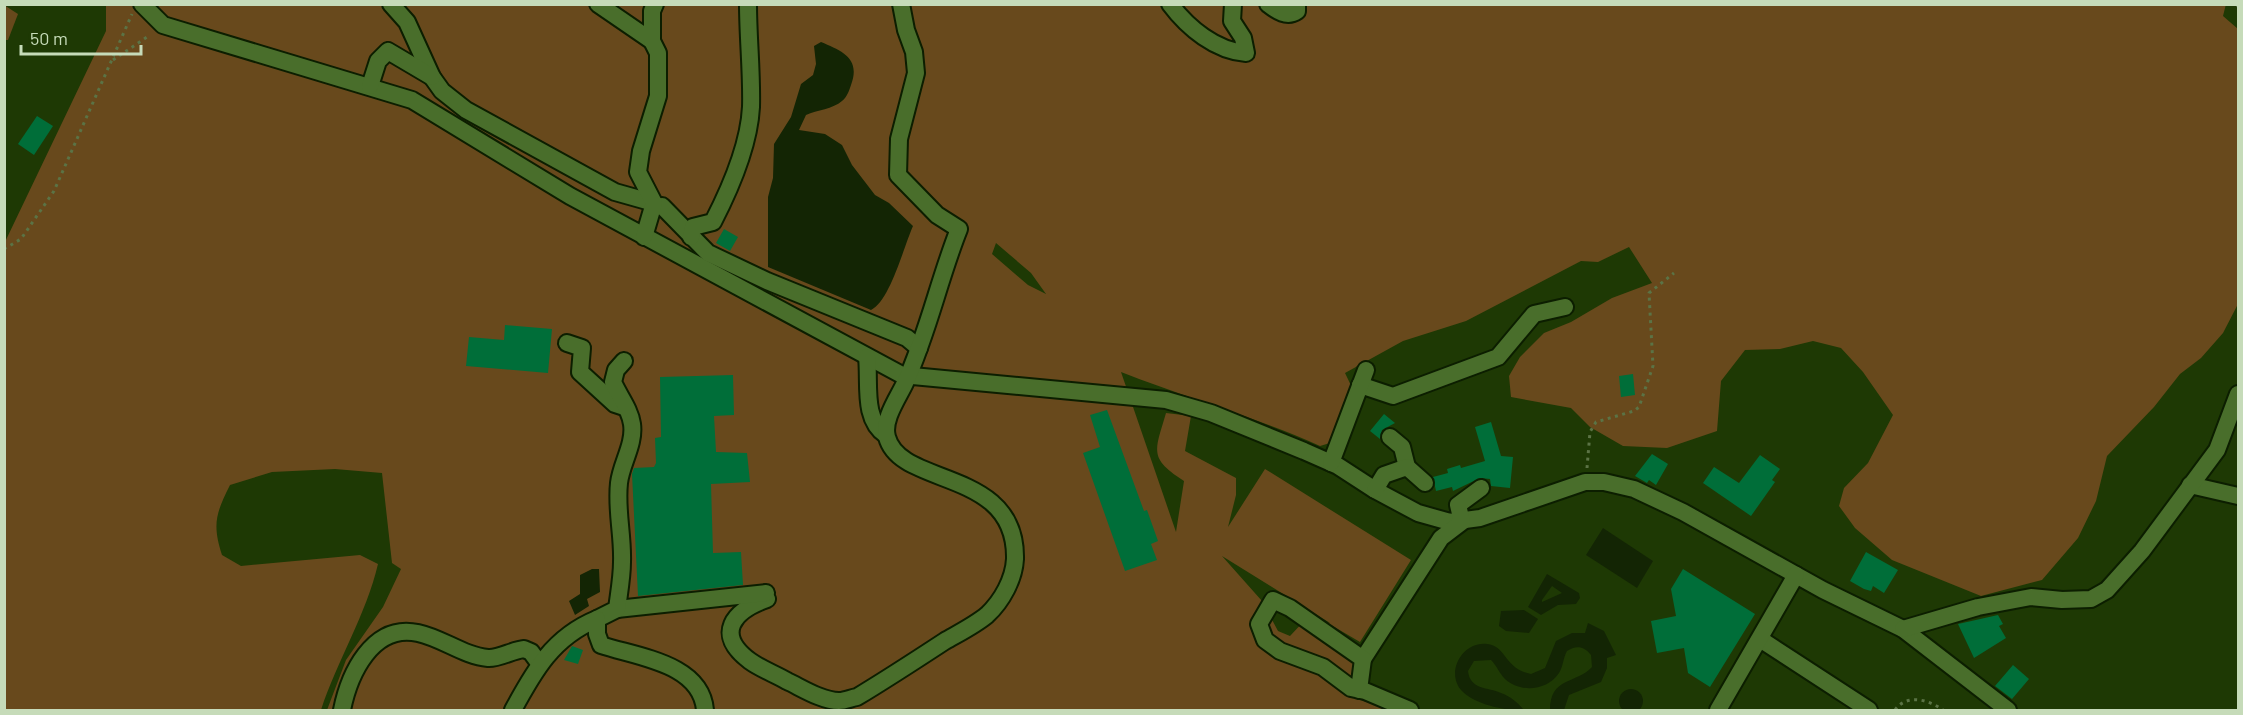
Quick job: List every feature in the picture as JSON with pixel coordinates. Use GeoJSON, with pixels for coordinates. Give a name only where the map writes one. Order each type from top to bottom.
{"type":"FeatureCollection","features":[{"type":"Feature","properties":{"kind":"street"},"geometry":{"type":"LineString","coordinates":[[142,4],[163,25],[412,100],[570,196],[908,377],[1166,400],[1211,413],[1331,463],[1375,490],[1437,520],[1462,522]]}},
{"type":"Feature","properties":{"kind":"street"},"geometry":{"type":"LineString","coordinates":[[391,4],[407,22],[432,77],[442,91],[466,110],[615,192],[658,204]]}},
{"type":"Feature","properties":{"kind":"street"},"geometry":{"type":"LineString","coordinates":[[598,4],[652,41]]}},
{"type":"Feature","properties":{"kind":"street"},"geometry":{"type":"LineString","coordinates":[[655,4],[651,11],[652,41],[658,53],[658,96],[641,151],[638,172],[658,204],[708,253],[733,266],[908,338],[919,348]]}},
{"type":"Feature","properties":{"kind":"street"},"geometry":{"type":"LineString","coordinates":[[691,237],[693,227],[713,222],[726,195],[746,135],[751,108],[748,4]]}},
{"type":"Feature","properties":{"kind":"street"},"geometry":{"type":"LineString","coordinates":[[513,711],[539,663],[553,647],[617,609],[767,596],[736,615],[732,625],[737,649],[751,662],[808,692],[838,701],[857,697],[987,615],[999,602],[1009,584],[1015,566],[1015,545],[1008,522],[997,506],[985,497],[900,455],[891,449],[886,435],[888,418],[919,348],[959,229],[937,215],[898,174],[900,132],[916,73],[914,52],[906,30],[901,4]]}},
{"type":"Feature","properties":{"kind":"street"},"geometry":{"type":"LineString","coordinates":[[1170,4],[1198,34],[1238,52],[1246,53],[1243,38],[1232,21],[1233,4]]}},
{"type":"Feature","properties":{"kind":"street"},"geometry":{"type":"LineString","coordinates":[[1268,4],[1292,15],[1297,11],[1297,4]]}},
{"type":"Feature","properties":{"kind":"street"},"geometry":{"type":"LineString","coordinates":[[370,86],[378,62],[388,51],[432,77]]}},
{"type":"Feature","properties":{"kind":"street"},"geometry":{"type":"LineString","coordinates":[[644,237],[658,204]]}},
{"type":"Feature","properties":{"kind":"street"},"geometry":{"type":"LineString","coordinates":[[1331,463],[1363,377],[1393,396],[1498,357],[1534,314],[1565,307]]}},
{"type":"Feature","properties":{"kind":"street"},"geometry":{"type":"LineString","coordinates":[[567,343],[582,348],[580,372],[615,404],[627,407]]}},
{"type":"Feature","properties":{"kind":"street"},"geometry":{"type":"LineString","coordinates":[[867,357],[870,417],[875,428],[886,435]]}},
{"type":"Feature","properties":{"kind":"street"},"geometry":{"type":"LineString","coordinates":[[617,609],[622,562],[617,512],[619,484],[622,465],[632,436],[632,424],[627,407],[612,382],[616,370],[624,361]]}},
{"type":"Feature","properties":{"kind":"street"},"geometry":{"type":"LineString","coordinates":[[1903,629],[1978,607],[2031,597],[2062,600],[2091,599],[2107,590],[2121,576],[2217,450],[2238,394]]}},
{"type":"Feature","properties":{"kind":"street"},"geometry":{"type":"LineString","coordinates":[[1390,437],[1402,447],[1407,466],[1425,483]]}},
{"type":"Feature","properties":{"kind":"street"},"geometry":{"type":"LineString","coordinates":[[1375,490],[1384,475],[1407,466]]}},
{"type":"Feature","properties":{"kind":"street"},"geometry":{"type":"LineString","coordinates":[[1359,690],[1363,659],[1441,538],[1462,522],[1585,482],[1604,482],[1634,489],[1683,512],[1796,575],[1903,629],[2008,711]]}},
{"type":"Feature","properties":{"kind":"street"},"geometry":{"type":"LineString","coordinates":[[2190,485],[2238,496]]}},
{"type":"Feature","properties":{"kind":"street"},"geometry":{"type":"LineString","coordinates":[[1462,522],[1458,505],[1481,488]]}},
{"type":"Feature","properties":{"kind":"street"},"geometry":{"type":"LineString","coordinates":[[1718,711],[1796,575]]}},
{"type":"Feature","properties":{"kind":"street"},"geometry":{"type":"LineString","coordinates":[[1363,659],[1290,608],[1272,600],[1259,624],[1265,640],[1281,651],[1323,668],[1351,688],[1410,711]]}},
{"type":"Feature","properties":{"kind":"street"},"geometry":{"type":"LineString","coordinates":[[597,619],[597,634],[601,645],[673,666],[698,688],[705,711]]}},
{"type":"Feature","properties":{"kind":"street"},"geometry":{"type":"LineString","coordinates":[[342,711],[357,663],[376,643],[402,632],[418,633],[490,659],[512,650],[524,649],[531,652],[539,663]]}},
{"type":"Feature","properties":{"kind":"street"},"geometry":{"type":"LineString","coordinates":[[1760,639],[1869,711]]}},
{"type":"Feature","properties":{"kind":"path"},"geometry":{"type":"LineString","coordinates":[[4,249],[21,239],[54,191],[136,4]]}},
{"type":"Feature","properties":{"kind":"path"},"geometry":{"type":"LineString","coordinates":[[112,60],[163,25]]}},
{"type":"Feature","properties":{"kind":"path"},"geometry":{"type":"LineString","coordinates":[[1585,482],[1590,432],[1596,422],[1634,411],[1639,407],[1653,366],[1649,292],[1674,273]]}},
{"type":"Feature","properties":{"kind":"path"},"geometry":{"type":"LineString","coordinates":[[1895,711],[1898,706],[1912,700],[1930,700],[1943,711]]}},
{"type":"Feature","properties":{"kind":"shaded area"},"geometry":{"type":"Polygon","coordinates":[[[2226,4],[2223,16],[2238,29],[2238,304],[2223,333],[2201,358],[2180,374],[2154,407],[2107,456],[2096,501],[2078,538],[2042,580],[1981,596],[1892,560],[1855,528],[1839,506],[1844,488],[1868,463],[1893,415],[1863,372],[1841,348],[1813,341],[1780,349],[1745,350],[1721,381],[1717,431],[1667,448],[1623,446],[1590,427],[1571,408],[1511,397],[1509,376],[1520,357],[1544,333],[1571,322],[1612,298],[1652,283],[1629,247],[1598,262],[1581,261],[1466,321],[1403,341],[1345,373],[1358,400],[1350,437],[1320,446],[1121,372],[1176,532],[1184,481],[1164,466],[1157,453],[1166,413],[1191,416],[1185,451],[1236,478],[1236,495],[1228,527],[1265,469],[1411,560],[1360,642],[1331,625],[1339,641],[1363,653],[1357,699],[1394,710],[327,710],[346,660],[383,607],[401,569],[392,563],[382,473],[335,469],[272,472],[230,485],[221,503],[216,527],[222,555],[241,566],[360,555],[378,564],[359,620],[321,710],[5,710],[4,244],[106,31],[106,5],[2226,4]],[[996,243],[992,254],[1028,285],[1046,294],[1031,273],[996,243]],[[1222,556],[1262,601],[1278,631],[1290,636],[1306,619],[1330,623],[1222,556]]]}},
{"type":"Feature","properties":{"kind":"shaded area"},"geometry":{"type":"Polygon","coordinates":[[[4,5],[18,14],[8,40],[5,40],[4,5]]]}},
{"type":"Feature","properties":{"kind":"shaded area"},"geometry":{"type":"Polygon","coordinates":[[[821,42],[842,52],[851,62],[853,76],[849,92],[838,104],[806,115],[799,130],[825,134],[842,145],[852,165],[875,195],[889,203],[913,226],[890,285],[878,305],[871,310],[768,267],[768,197],[773,178],[774,144],[791,117],[801,84],[813,75],[816,64],[814,46],[821,42]]]}},
{"type":"Feature","properties":{"kind":"shaded area"},"geometry":{"type":"Polygon","coordinates":[[[1603,528],[1653,561],[1637,588],[1586,555],[1603,528]]]}},
{"type":"Feature","properties":{"kind":"shaded area"},"geometry":{"type":"Polygon","coordinates":[[[592,569],[599,569],[600,592],[587,599],[589,606],[575,615],[569,601],[580,594],[580,575],[592,569]]]}},
{"type":"Feature","properties":{"kind":"shaded area"},"geometry":{"type":"Polygon","coordinates":[[[1547,574],[1579,593],[1580,598],[1576,604],[1558,605],[1541,615],[1528,607],[1547,574]],[[1552,586],[1542,602],[1562,593],[1552,586]]]}},
{"type":"Feature","properties":{"kind":"shaded area"},"geometry":{"type":"Polygon","coordinates":[[[1524,610],[1538,619],[1529,633],[1506,631],[1499,626],[1501,611],[1524,610]]]}},
{"type":"Feature","properties":{"kind":"shaded area"},"geometry":{"type":"Polygon","coordinates":[[[1588,623],[1604,631],[1616,655],[1607,658],[1607,668],[1601,682],[1569,695],[1564,710],[1550,710],[1554,692],[1565,682],[1592,667],[1591,655],[1580,647],[1567,651],[1560,671],[1554,679],[1548,684],[1533,688],[1511,684],[1491,660],[1474,661],[1468,671],[1472,682],[1508,696],[1524,710],[1484,704],[1469,697],[1458,685],[1455,676],[1458,660],[1463,653],[1478,644],[1493,646],[1515,667],[1531,674],[1545,668],[1556,641],[1572,633],[1585,633],[1588,623]]]}},
{"type":"Feature","properties":{"kind":"shaded area"},"geometry":{"type":"Polygon","coordinates":[[[1631,689],[1636,690],[1642,696],[1642,706],[1636,712],[1631,713],[1626,712],[1620,706],[1619,701],[1620,696],[1626,690],[1631,689]]]}},
{"type":"Feature","properties":{"kind":"building"},"geometry":{"type":"Polygon","coordinates":[[[37,116],[53,126],[34,155],[18,144],[37,116]]]}},
{"type":"Feature","properties":{"kind":"building"},"geometry":{"type":"Polygon","coordinates":[[[724,229],[738,237],[730,251],[716,243],[724,229]]]}},
{"type":"Feature","properties":{"kind":"building"},"geometry":{"type":"Polygon","coordinates":[[[505,325],[552,329],[548,373],[466,366],[469,337],[504,340],[505,325]]]}},
{"type":"Feature","properties":{"kind":"building"},"geometry":{"type":"Polygon","coordinates":[[[1633,374],[1635,395],[1621,397],[1619,376],[1633,374]]]}},
{"type":"Feature","properties":{"kind":"building"},"geometry":{"type":"Polygon","coordinates":[[[733,375],[734,415],[714,416],[716,452],[747,453],[750,482],[711,484],[713,553],[741,552],[743,585],[638,596],[632,474],[634,468],[654,467],[656,463],[655,438],[661,437],[660,377],[733,375]]]}},
{"type":"Feature","properties":{"kind":"building"},"geometry":{"type":"Polygon","coordinates":[[[1107,410],[1144,511],[1147,510],[1158,541],[1151,544],[1157,560],[1125,571],[1083,453],[1100,447],[1090,415],[1107,410]]]}},
{"type":"Feature","properties":{"kind":"building"},"geometry":{"type":"Polygon","coordinates":[[[1384,414],[1395,423],[1382,430],[1380,439],[1370,431],[1384,414]]]}},
{"type":"Feature","properties":{"kind":"building"},"geometry":{"type":"Polygon","coordinates":[[[1491,422],[1501,456],[1513,457],[1510,488],[1491,486],[1490,479],[1480,478],[1453,491],[1452,487],[1436,491],[1433,477],[1448,473],[1447,469],[1460,465],[1461,468],[1485,461],[1475,427],[1491,422]]]}},
{"type":"Feature","properties":{"kind":"building"},"geometry":{"type":"Polygon","coordinates":[[[1652,454],[1668,464],[1656,485],[1649,480],[1647,483],[1635,476],[1652,454]]]}},
{"type":"Feature","properties":{"kind":"building"},"geometry":{"type":"Polygon","coordinates":[[[1760,455],[1780,469],[1772,480],[1775,482],[1751,516],[1703,483],[1714,467],[1739,483],[1760,455]]]}},
{"type":"Feature","properties":{"kind":"building"},"geometry":{"type":"Polygon","coordinates":[[[1866,552],[1898,570],[1884,593],[1873,586],[1871,591],[1850,581],[1866,552]]]}},
{"type":"Feature","properties":{"kind":"building"},"geometry":{"type":"Polygon","coordinates":[[[1683,569],[1755,614],[1710,687],[1688,673],[1684,648],[1657,653],[1651,621],[1676,616],[1671,589],[1683,569]]]}},
{"type":"Feature","properties":{"kind":"building"},"geometry":{"type":"Polygon","coordinates":[[[1998,615],[2003,624],[1999,626],[2006,638],[1974,658],[1958,624],[1998,615]]]}},
{"type":"Feature","properties":{"kind":"building"},"geometry":{"type":"Polygon","coordinates":[[[572,646],[583,650],[578,664],[564,660],[572,646]]]}},
{"type":"Feature","properties":{"kind":"building"},"geometry":{"type":"Polygon","coordinates":[[[2013,665],[2029,679],[2012,699],[1995,686],[2013,665]]]}}]}
